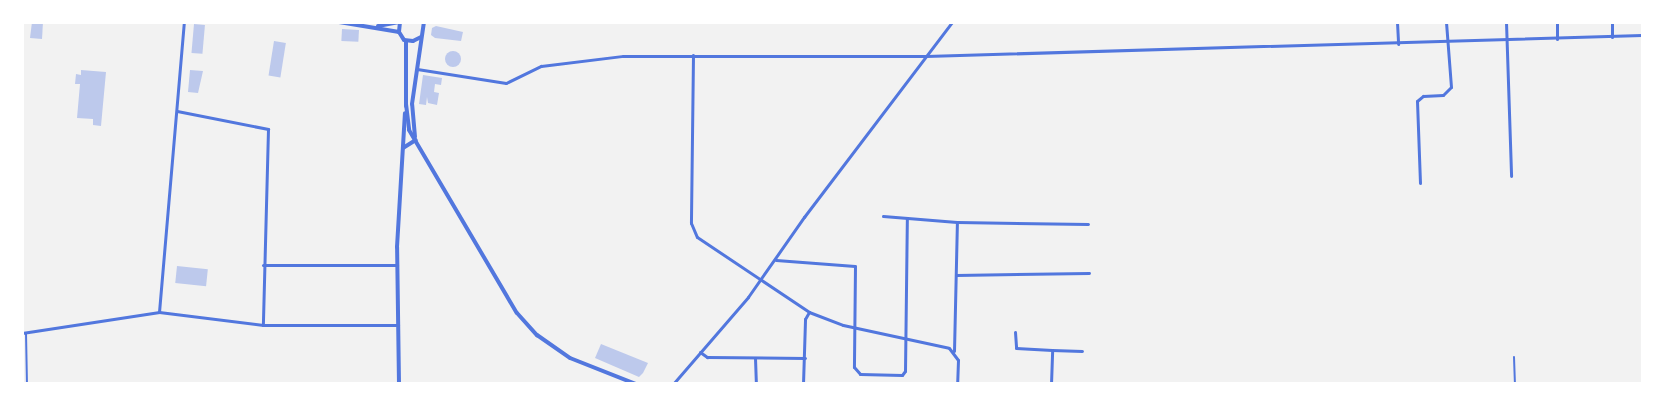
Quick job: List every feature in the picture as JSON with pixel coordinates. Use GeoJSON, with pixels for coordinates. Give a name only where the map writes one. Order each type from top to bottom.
{"type":"FeatureCollection","features":[{"type":"Feature","properties":{"kind":"street"},"geometry":{"type":"LineString","coordinates":[[159,312],[184,22]]}},
{"type":"Feature","properties":{"kind":"street"},"geometry":{"type":"LineString","coordinates":[[338,22],[376,26],[399,32],[406,41],[406,104],[397,265],[399,384]]}},
{"type":"Feature","properties":{"kind":"street"},"geometry":{"type":"LineString","coordinates":[[376,26],[399,22],[399,32]]}},
{"type":"Feature","properties":{"kind":"street"},"geometry":{"type":"LineString","coordinates":[[673,384],[760,282],[952,22]]}},
{"type":"Feature","properties":{"kind":"street"},"geometry":{"type":"LineString","coordinates":[[1397,22],[1398,44]]}},
{"type":"Feature","properties":{"kind":"street"},"geometry":{"type":"LineString","coordinates":[[1420,184],[1417,101],[1422,96],[1443,95],[1451,88],[1446,22]]}},
{"type":"Feature","properties":{"kind":"street"},"geometry":{"type":"LineString","coordinates":[[1506,22],[1511,176]]}},
{"type":"Feature","properties":{"kind":"street"},"geometry":{"type":"LineString","coordinates":[[1556,22],[1557,40]]}},
{"type":"Feature","properties":{"kind":"street"},"geometry":{"type":"LineString","coordinates":[[1612,22],[1612,37]]}},
{"type":"Feature","properties":{"kind":"street"},"geometry":{"type":"LineString","coordinates":[[416,140],[412,112],[423,24]]}},
{"type":"Feature","properties":{"kind":"street"},"geometry":{"type":"LineString","coordinates":[[406,41],[417,40],[423,33]]}},
{"type":"Feature","properties":{"kind":"street"},"geometry":{"type":"LineString","coordinates":[[417,70],[506,83],[541,66],[623,56],[926,56],[1557,40],[1642,35]]}},
{"type":"Feature","properties":{"kind":"street"},"geometry":{"type":"LineString","coordinates":[[693,55],[693,230],[697,237],[760,282],[808,312],[853,327],[954,351]]}},
{"type":"Feature","properties":{"kind":"street"},"geometry":{"type":"LineString","coordinates":[[406,104],[409,130],[510,303],[526,324],[570,358],[636,384]]}},
{"type":"Feature","properties":{"kind":"street"},"geometry":{"type":"LineString","coordinates":[[177,111],[268,129],[263,266],[263,325]]}},
{"type":"Feature","properties":{"kind":"street"},"geometry":{"type":"LineString","coordinates":[[403,149],[416,140]]}},
{"type":"Feature","properties":{"kind":"street"},"geometry":{"type":"LineString","coordinates":[[883,216],[957,222],[1088,224]]}},
{"type":"Feature","properties":{"kind":"street"},"geometry":{"type":"LineString","coordinates":[[775,260],[855,266],[854,367],[860,374],[902,375],[905,371],[906,218]]}},
{"type":"Feature","properties":{"kind":"street"},"geometry":{"type":"LineString","coordinates":[[957,222],[954,351],[958,360],[957,384]]}},
{"type":"Feature","properties":{"kind":"street"},"geometry":{"type":"LineString","coordinates":[[263,266],[397,265]]}},
{"type":"Feature","properties":{"kind":"street"},"geometry":{"type":"LineString","coordinates":[[956,275],[1089,273]]}},
{"type":"Feature","properties":{"kind":"street"},"geometry":{"type":"LineString","coordinates":[[24,332],[159,312],[263,325],[398,325]]}},
{"type":"Feature","properties":{"kind":"street"},"geometry":{"type":"LineString","coordinates":[[803,384],[805,319],[808,312]]}},
{"type":"Feature","properties":{"kind":"street"},"geometry":{"type":"LineString","coordinates":[[1015,332],[1016,348],[1082,351]]}},
{"type":"Feature","properties":{"kind":"street"},"geometry":{"type":"LineString","coordinates":[[1051,384],[1052,350]]}},
{"type":"Feature","properties":{"kind":"street"},"geometry":{"type":"LineString","coordinates":[[700,352],[706,357],[805,358]]}},
{"type":"Feature","properties":{"kind":"street"},"geometry":{"type":"LineString","coordinates":[[755,358],[756,384]]}},
{"type":"Feature","properties":{"kind":"lane"},"geometry":{"type":"LineString","coordinates":[[24,332],[27,384]]}},
{"type":"Feature","properties":{"kind":"lane"},"geometry":{"type":"LineString","coordinates":[[1514,357],[1515,384]]}},
{"type":"Feature","properties":{"kind":"building"},"geometry":{"type":"Polygon","coordinates":[[[32,22],[43,22],[42,39],[30,38],[32,22]]]}},
{"type":"Feature","properties":{"kind":"building"},"geometry":{"type":"Polygon","coordinates":[[[194,24],[205,25],[202,54],[191,53],[194,24]]]}},
{"type":"Feature","properties":{"kind":"building"},"geometry":{"type":"Polygon","coordinates":[[[436,26],[463,32],[461,41],[435,38],[431,35],[432,28],[436,26]]]}},
{"type":"Feature","properties":{"kind":"building"},"geometry":{"type":"Polygon","coordinates":[[[342,29],[359,30],[358,42],[341,41],[342,29]]]}},
{"type":"Feature","properties":{"kind":"building"},"geometry":{"type":"Polygon","coordinates":[[[274,41],[286,43],[280,77],[269,76],[274,41]]]}},
{"type":"Feature","properties":{"kind":"building"},"geometry":{"type":"Polygon","coordinates":[[[453,51],[461,59],[453,67],[445,59],[453,51]]]}},
{"type":"Feature","properties":{"kind":"building"},"geometry":{"type":"Polygon","coordinates":[[[81,70],[106,72],[101,126],[93,125],[93,119],[77,118],[80,84],[75,84],[76,74],[81,75],[81,70]]]}},
{"type":"Feature","properties":{"kind":"building"},"geometry":{"type":"Polygon","coordinates":[[[190,70],[203,71],[198,93],[188,92],[190,70]]]}},
{"type":"Feature","properties":{"kind":"building"},"geometry":{"type":"Polygon","coordinates":[[[423,75],[442,78],[441,85],[435,84],[434,92],[439,93],[437,105],[428,103],[427,97],[426,105],[419,104],[423,75]]]}},
{"type":"Feature","properties":{"kind":"building"},"geometry":{"type":"Polygon","coordinates":[[[177,266],[208,269],[206,286],[175,283],[177,266]]]}},
{"type":"Feature","properties":{"kind":"building"},"geometry":{"type":"Polygon","coordinates":[[[601,344],[648,363],[643,373],[639,377],[595,358],[601,344]]]}}]}
